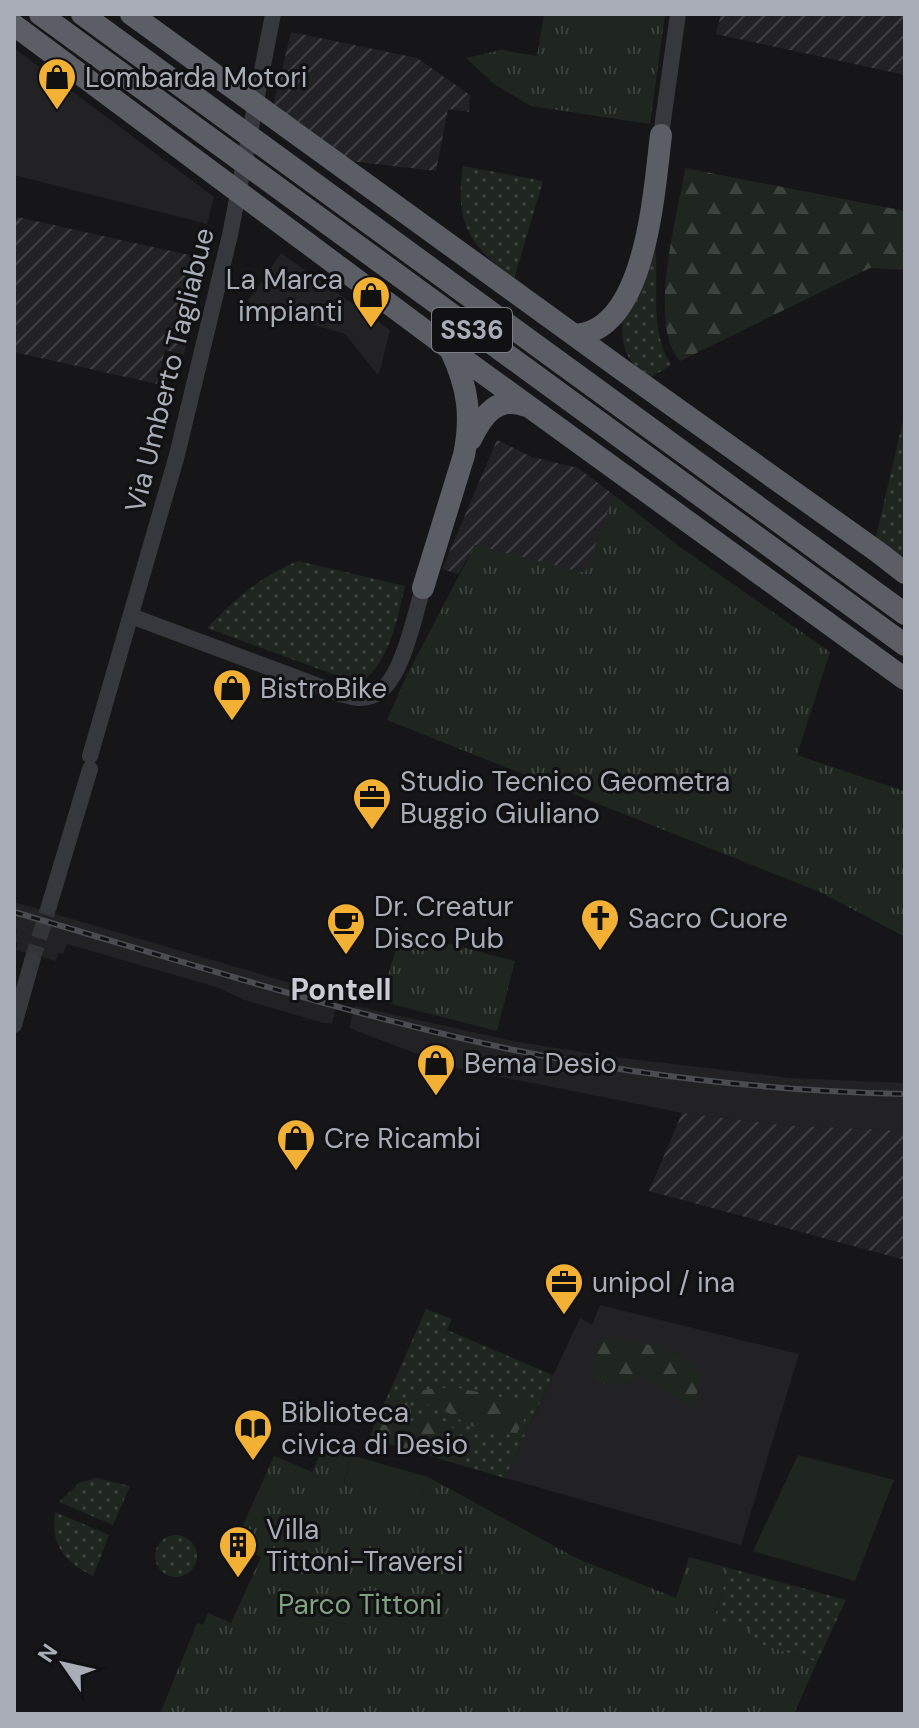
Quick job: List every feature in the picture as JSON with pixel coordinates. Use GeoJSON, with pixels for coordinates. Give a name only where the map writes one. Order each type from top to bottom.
{"type":"FeatureCollection","features":[{"type":"Feature","properties":{"kind":"highway","name":"SS36"},"geometry":{"type":"LineString","coordinates":[[40,14],[905,645]]}},
{"type":"Feature","properties":{"kind":"highway","name":"SS36"},"geometry":{"type":"LineString","coordinates":[[82,14],[905,614]]}},
{"type":"Feature","properties":{"kind":"highway"},"geometry":{"type":"LineString","coordinates":[[131,14],[905,573]]}},
{"type":"Feature","properties":{"kind":"highway"},"geometry":{"type":"LineString","coordinates":[[14,25],[451,350],[905,679]]}},
{"type":"Feature","properties":{"kind":"highway"},"geometry":{"type":"LineString","coordinates":[[574,335],[588,335],[614,315],[644,253],[661,135]]}},
{"type":"Feature","properties":{"kind":"highway"},"geometry":{"type":"LineString","coordinates":[[614,315],[613,350],[621,369]]}},
{"type":"Feature","properties":{"kind":"highway"},"geometry":{"type":"LineString","coordinates":[[423,588],[464,455],[470,414],[467,392],[451,350]]}},
{"type":"Feature","properties":{"kind":"highway"},"geometry":{"type":"LineString","coordinates":[[464,455],[484,415],[498,404],[516,402],[533,408]]}},
{"type":"Feature","properties":{"kind":"street","name":"Via Umberto Tagliabue"},"geometry":{"type":"LineString","coordinates":[[49,906],[177,455],[230,235],[273,14]]}},
{"type":"Feature","properties":{"kind":"street"},"geometry":{"type":"LineString","coordinates":[[661,135],[678,14]]}},
{"type":"Feature","properties":{"kind":"street"},"geometry":{"type":"LineString","coordinates":[[131,616],[340,694],[362,698],[376,695],[393,677],[423,588]]}},
{"type":"Feature","properties":{"kind":"street"},"geometry":{"type":"LineString","coordinates":[[14,1025],[32,961]]}},
{"type":"Feature","properties":{"kind":"shaded area"},"geometry":{"type":"Polygon","coordinates":[[[721,14],[905,14],[905,75],[716,34],[721,14]]]}},
{"type":"Feature","properties":{"kind":"shaded area"},"geometry":{"type":"Polygon","coordinates":[[[291,32],[417,58],[470,95],[469,112],[448,109],[436,171],[349,161],[273,106],[291,32]]]}},
{"type":"Feature","properties":{"kind":"shaded area","name":"Lombarda Motori"},"geometry":{"type":"Polygon","coordinates":[[[14,48],[214,197],[207,224],[14,175],[14,48]]]}},
{"type":"Feature","properties":{"kind":"shaded area"},"geometry":{"type":"Polygon","coordinates":[[[17,217],[203,258],[184,355],[165,350],[157,384],[14,352],[14,231],[17,217]]]}},
{"type":"Feature","properties":{"kind":"shaded area"},"geometry":{"type":"Polygon","coordinates":[[[281,253],[390,330],[377,374],[345,334],[256,309],[248,301],[281,253]]]}},
{"type":"Feature","properties":{"kind":"shaded area"},"geometry":{"type":"Polygon","coordinates":[[[497,440],[532,457],[578,468],[614,495],[585,574],[475,545],[458,574],[442,569],[497,440]]]}},
{"type":"Feature","properties":{"kind":"shaded area"},"geometry":{"type":"Polygon","coordinates":[[[14,902],[335,996],[334,1000],[338,1001],[332,1023],[245,1000],[216,987],[67,944],[63,954],[58,953],[56,961],[16,950],[14,902]]]}},
{"type":"Feature","properties":{"kind":"shaded area"},"geometry":{"type":"Polygon","coordinates":[[[355,1006],[513,1041],[606,1056],[791,1078],[905,1083],[905,1131],[782,1125],[682,1113],[451,1067],[349,1028],[355,1006]]]}},
{"type":"Feature","properties":{"kind":"shaded area"},"geometry":{"type":"Polygon","coordinates":[[[682,1113],[782,1125],[905,1131],[905,1260],[649,1191],[682,1113]]]}},
{"type":"Feature","properties":{"kind":"shaded area"},"geometry":{"type":"Polygon","coordinates":[[[600,1305],[799,1354],[741,1545],[505,1478],[580,1318],[592,1325],[600,1305]]]}},
{"type":"Feature","properties":{"kind":"green space"},"geometry":{"type":"Polygon","coordinates":[[[544,14],[665,14],[650,124],[531,106],[494,84],[466,58],[501,50],[537,56],[544,14]]]}},
{"type":"Feature","properties":{"kind":"green space"},"geometry":{"type":"Polygon","coordinates":[[[575,14],[628,14],[623,44],[571,36],[575,14]]]}},
{"type":"Feature","properties":{"kind":"green space"},"geometry":{"type":"Polygon","coordinates":[[[463,166],[543,181],[514,279],[486,255],[469,232],[461,203],[463,166]]]}},
{"type":"Feature","properties":{"kind":"green space"},"geometry":{"type":"Polygon","coordinates":[[[685,168],[905,211],[905,270],[870,268],[680,361],[670,344],[665,321],[665,296],[671,240],[685,168]]]}},
{"type":"Feature","properties":{"kind":"green space"},"geometry":{"type":"Polygon","coordinates":[[[655,245],[657,321],[664,351],[671,365],[648,379],[624,347],[622,331],[630,297],[655,245]]]}},
{"type":"Feature","properties":{"kind":"green space"},"geometry":{"type":"Polygon","coordinates":[[[905,412],[905,564],[875,541],[905,412]]]}},
{"type":"Feature","properties":{"kind":"green space"},"geometry":{"type":"Polygon","coordinates":[[[614,495],[680,547],[830,652],[797,755],[905,789],[905,937],[820,892],[387,720],[475,545],[585,573],[614,495]]]}},
{"type":"Feature","properties":{"kind":"green space"},"geometry":{"type":"Polygon","coordinates":[[[298,561],[405,586],[386,651],[362,682],[346,679],[207,628],[249,589],[298,561]]]}},
{"type":"Feature","properties":{"kind":"green space"},"geometry":{"type":"Polygon","coordinates":[[[401,931],[515,961],[497,1031],[360,996],[364,983],[384,989],[401,931]]]}},
{"type":"Feature","properties":{"kind":"green space"},"geometry":{"type":"Polygon","coordinates":[[[426,1309],[452,1319],[447,1330],[553,1375],[505,1478],[369,1438],[426,1309]]]}},
{"type":"Feature","properties":{"kind":"green space"},"geometry":{"type":"Polygon","coordinates":[[[609,1337],[656,1346],[683,1357],[701,1376],[690,1407],[642,1376],[616,1386],[598,1382],[589,1370],[600,1345],[609,1337]]]}},
{"type":"Feature","properties":{"kind":"green space"},"geometry":{"type":"Polygon","coordinates":[[[454,1387],[491,1392],[509,1402],[531,1402],[531,1406],[517,1433],[487,1431],[417,1401],[418,1392],[454,1387]]]}},
{"type":"Feature","properties":{"kind":"green space"},"geometry":{"type":"Polygon","coordinates":[[[385,1401],[406,1401],[412,1408],[408,1424],[418,1418],[435,1417],[457,1432],[469,1453],[458,1464],[369,1438],[385,1401]]]}},
{"type":"Feature","properties":{"kind":"green space","name":"Parco Tittoni"},"geometry":{"type":"Polygon","coordinates":[[[325,1443],[351,1455],[344,1482],[419,1507],[428,1477],[576,1558],[676,1598],[689,1557],[729,1568],[714,1619],[751,1629],[748,1640],[817,1662],[794,1714],[160,1714],[197,1623],[203,1625],[208,1613],[231,1623],[261,1557],[238,1546],[242,1536],[239,1534],[274,1456],[312,1472],[325,1443]]]}},
{"type":"Feature","properties":{"kind":"green space"},"geometry":{"type":"Polygon","coordinates":[[[351,1455],[428,1477],[419,1508],[344,1483],[351,1455]]]}},
{"type":"Feature","properties":{"kind":"green space"},"geometry":{"type":"Polygon","coordinates":[[[798,1455],[894,1480],[855,1581],[753,1551],[798,1455]]]}},
{"type":"Feature","properties":{"kind":"green space"},"geometry":{"type":"Polygon","coordinates":[[[96,1478],[130,1486],[113,1525],[59,1502],[79,1483],[96,1478]]]}},
{"type":"Feature","properties":{"kind":"green space"},"geometry":{"type":"Polygon","coordinates":[[[55,1512],[109,1535],[93,1576],[74,1565],[61,1551],[55,1534],[55,1512]]]}},
{"type":"Feature","properties":{"kind":"green space"},"geometry":{"type":"Polygon","coordinates":[[[176,1535],[191,1541],[197,1556],[191,1571],[176,1577],[161,1571],[155,1556],[161,1541],[176,1535]]]}},
{"type":"Feature","properties":{"kind":"green space"},"geometry":{"type":"Polygon","coordinates":[[[729,1568],[846,1600],[817,1662],[748,1640],[750,1630],[714,1619],[729,1568]]]}},
{"type":"Feature","properties":{"kind":"tunnel"},"geometry":{"type":"LineString","coordinates":[[32,961],[49,906]]}},
{"type":"Feature","properties":{"kind":"railway"},"geometry":{"type":"LineString","coordinates":[[14,912],[322,1002],[509,1049],[607,1067],[706,1080],[805,1090],[905,1094]]}},
{"type":"Feature","properties":{"kind":"place","name":"Lombarda Motori"},"geometry":{"type":"Point","coordinates":[57,111]}},
{"type":"Feature","properties":{"kind":"place","name":"La Marca impianti"},"geometry":{"type":"Point","coordinates":[371,329]}},
{"type":"Feature","properties":{"kind":"place","name":"BistroBike"},"geometry":{"type":"Point","coordinates":[232,722]}},
{"type":"Feature","properties":{"kind":"place","name":"Studio Tecnico Geometra Buggio Giuliano"},"geometry":{"type":"Point","coordinates":[372,831]}},
{"type":"Feature","properties":{"kind":"place","name":"Sacro Cuore"},"geometry":{"type":"Point","coordinates":[600,952]}},
{"type":"Feature","properties":{"kind":"place","name":"Dr. Creatur Disco Pub"},"geometry":{"type":"Point","coordinates":[346,956]}},
{"type":"Feature","properties":{"kind":"place","name":"Bema Desio"},"geometry":{"type":"Point","coordinates":[436,1097]}},
{"type":"Feature","properties":{"kind":"place","name":"Cre Ricambi"},"geometry":{"type":"Point","coordinates":[296,1172]}},
{"type":"Feature","properties":{"kind":"place","name":"unipol / ina"},"geometry":{"type":"Point","coordinates":[564,1316]}},
{"type":"Feature","properties":{"kind":"place","name":"Biblioteca civica di Desio"},"geometry":{"type":"Point","coordinates":[253,1462]}},
{"type":"Feature","properties":{"kind":"place","name":"Villa Tittoni-Traversi"},"geometry":{"type":"Point","coordinates":[238,1579]}},
{"type":"Feature","properties":{"kind":"district","name":"Pontell"},"geometry":{"type":"Point","coordinates":[341,990]}}]}
